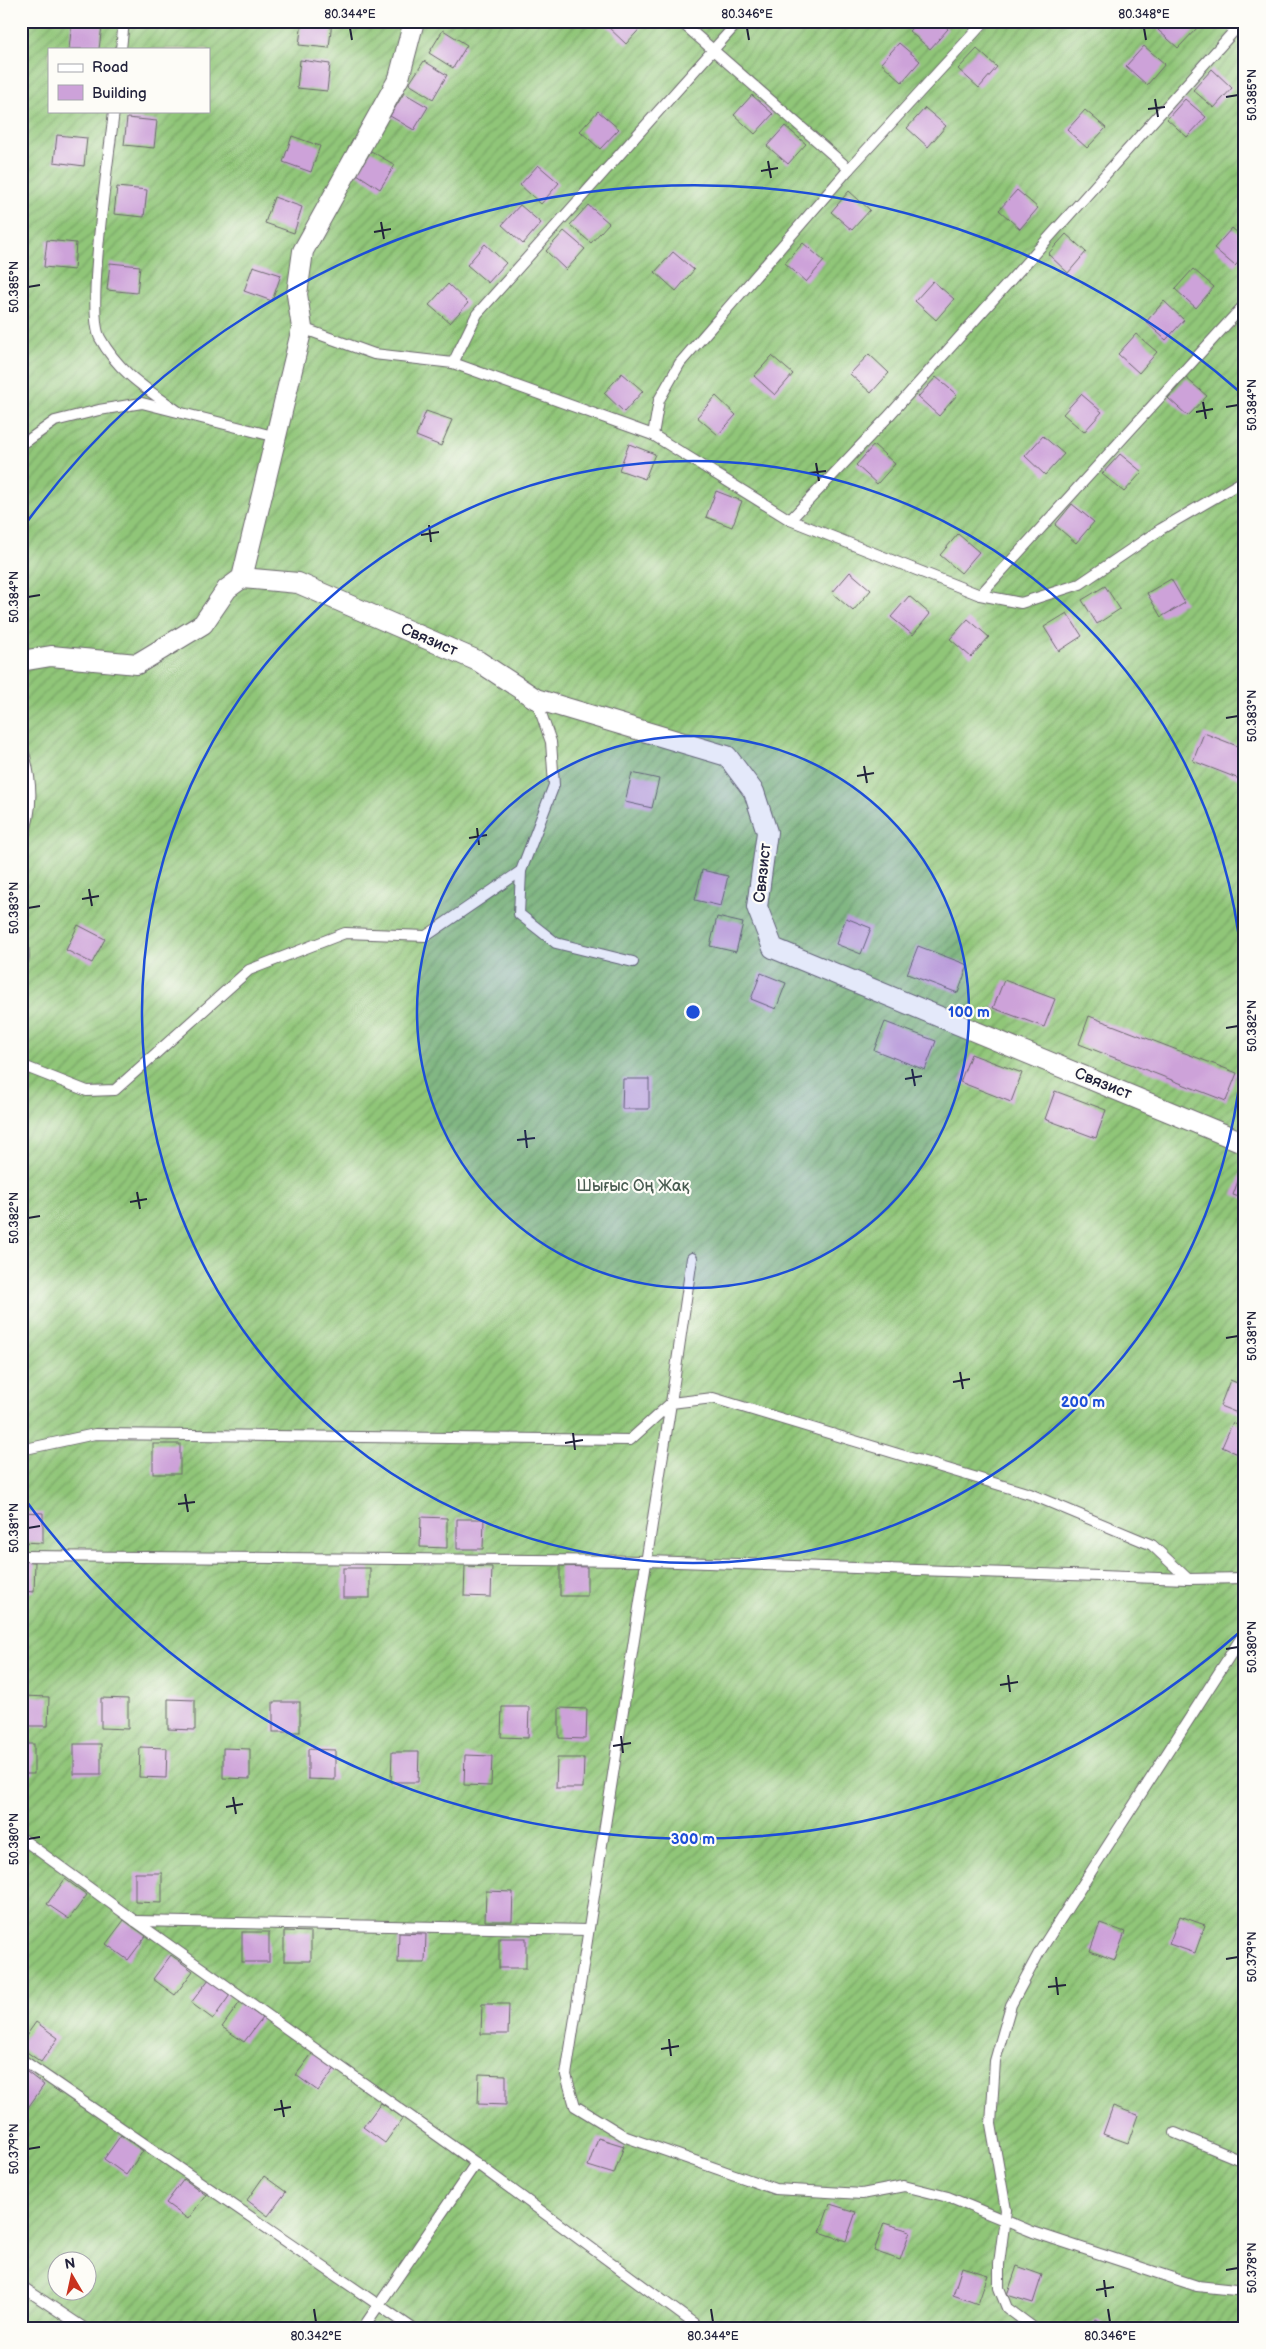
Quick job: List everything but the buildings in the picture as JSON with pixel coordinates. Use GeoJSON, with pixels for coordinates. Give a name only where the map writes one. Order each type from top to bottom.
{"type":"FeatureCollection","features":[{"type":"Feature","properties":{"kind":"street"},"geometry":{"type":"LineString","coordinates":[[21,661],[51,656],[137,664],[203,624],[227,590],[242,578],[302,328],[297,294],[303,251],[399,78],[414,21]]}},
{"type":"Feature","properties":{"kind":"street","name":"Связист"},"geometry":{"type":"LineString","coordinates":[[242,578],[298,584],[478,661],[536,698],[727,756],[754,792],[767,832],[757,907],[773,948],[1245,1143]]}},
{"type":"Feature","properties":{"kind":"lane"},"geometry":{"type":"LineString","coordinates":[[121,48],[124,21]]}},
{"type":"Feature","properties":{"kind":"lane"},"geometry":{"type":"LineString","coordinates":[[680,21],[849,169]]}},
{"type":"Feature","properties":{"kind":"lane"},"geometry":{"type":"LineString","coordinates":[[453,363],[477,314],[739,21]]}},
{"type":"Feature","properties":{"kind":"lane"},"geometry":{"type":"LineString","coordinates":[[653,435],[659,400],[680,363],[849,169],[985,21]]}},
{"type":"Feature","properties":{"kind":"lane"},"geometry":{"type":"LineString","coordinates":[[790,520],[888,418],[1243,21]]}},
{"type":"Feature","properties":{"kind":"lane"},"geometry":{"type":"LineString","coordinates":[[114,112],[94,294],[98,336],[123,371],[179,412]]}},
{"type":"Feature","properties":{"kind":"lane"},"geometry":{"type":"LineString","coordinates":[[980,595],[1245,304]]}},
{"type":"Feature","properties":{"kind":"lane"},"geometry":{"type":"LineString","coordinates":[[302,328],[374,354],[453,363],[653,435],[790,520],[980,595],[1021,603],[1080,584],[1161,528],[1245,480]]}},
{"type":"Feature","properties":{"kind":"lane"},"geometry":{"type":"LineString","coordinates":[[21,442],[27,441],[54,421],[99,410],[142,403],[277,437]]}},
{"type":"Feature","properties":{"kind":"lane"},"geometry":{"type":"LineString","coordinates":[[536,698],[551,742],[554,785],[521,871],[519,914],[556,943],[633,962]]}},
{"type":"Feature","properties":{"kind":"lane"},"geometry":{"type":"LineString","coordinates":[[21,743],[30,770],[32,797],[28,825],[21,845]]}},
{"type":"Feature","properties":{"kind":"lane"},"geometry":{"type":"LineString","coordinates":[[21,1065],[87,1090],[115,1090],[249,970],[345,933],[426,936],[521,871]]}},
{"type":"Feature","properties":{"kind":"lane"},"geometry":{"type":"LineString","coordinates":[[21,917],[24,957],[21,967]]}},
{"type":"Feature","properties":{"kind":"lane"},"geometry":{"type":"LineString","coordinates":[[692,1258],[566,2075],[575,2106],[626,2137],[775,2189],[862,2194],[904,2186],[948,2197],[1033,2232],[1197,2286],[1245,2291]]}},
{"type":"Feature","properties":{"kind":"lane"},"geometry":{"type":"LineString","coordinates":[[21,1450],[95,1434],[630,1440],[671,1403],[713,1398],[1030,1494],[1152,1545],[1188,1580]]}},
{"type":"Feature","properties":{"kind":"lane"},"geometry":{"type":"LineString","coordinates":[[21,1556],[646,1561],[1188,1580],[1245,1578]]}},
{"type":"Feature","properties":{"kind":"lane"},"geometry":{"type":"LineString","coordinates":[[1034,2328],[1008,2308],[999,2288],[999,2264],[1006,2210],[991,2124],[995,2061],[1011,2005],[1040,1952],[1245,1632]]}},
{"type":"Feature","properties":{"kind":"lane"},"geometry":{"type":"LineString","coordinates":[[21,1838],[476,2163],[700,2328]]}},
{"type":"Feature","properties":{"kind":"lane"},"geometry":{"type":"LineString","coordinates":[[135,1921],[588,1930]]}},
{"type":"Feature","properties":{"kind":"lane"},"geometry":{"type":"LineString","coordinates":[[21,2059],[412,2328]]}},
{"type":"Feature","properties":{"kind":"lane"},"geometry":{"type":"LineString","coordinates":[[1175,2133],[1245,2162]]}},
{"type":"Feature","properties":{"kind":"lane"},"geometry":{"type":"LineString","coordinates":[[363,2328],[476,2163]]}},
{"type":"Feature","properties":{"kind":"lane"},"geometry":{"type":"LineString","coordinates":[[21,2286],[84,2328]]}},
{"type":"Feature","properties":{"kind":"green space","name":"Шығыс Оң Жақ"},"geometry":{"type":"Polygon","coordinates":[[[21,21],[1245,21],[1245,2328],[21,2328],[21,21]]]}}]}
